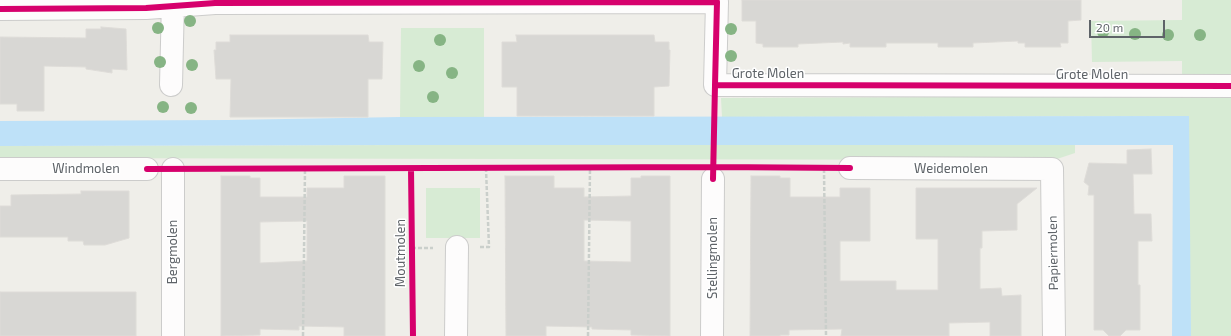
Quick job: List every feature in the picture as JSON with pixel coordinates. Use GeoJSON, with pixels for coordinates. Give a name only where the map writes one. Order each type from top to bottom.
{"type":"FeatureCollection","features":[{"type":"Feature","properties":{"kind":"street","name":"Grote Molen"},"geometry":{"type":"LineString","coordinates":[[0,8],[146,8],[173,3],[717,1],[715,85],[1231,86]]}},
{"type":"Feature","properties":{"kind":"street"},"geometry":{"type":"LineString","coordinates":[[171,85],[173,3]]}},
{"type":"Feature","properties":{"kind":"street","name":"Weidemolen"},"geometry":{"type":"LineString","coordinates":[[850,168],[1052,169]]}},
{"type":"Feature","properties":{"kind":"street","name":"Windmolen"},"geometry":{"type":"LineString","coordinates":[[0,169],[147,169]]}},
{"type":"Feature","properties":{"kind":"street","name":"Bergmolen"},"geometry":{"type":"LineString","coordinates":[[173,169],[173,336]]}},
{"type":"Feature","properties":{"kind":"street","name":"Papiermolen"},"geometry":{"type":"LineString","coordinates":[[1052,169],[1054,336]]}},
{"type":"Feature","properties":{"kind":"street","name":"Stellingmolen"},"geometry":{"type":"LineString","coordinates":[[712,336],[713,179]]}},
{"type":"Feature","properties":{"kind":"street"},"geometry":{"type":"LineString","coordinates":[[456,336],[457,247]]}},
{"type":"Feature","properties":{"kind":"path"},"geometry":{"type":"LineString","coordinates":[[582,168],[597,168]]}},
{"type":"Feature","properties":{"kind":"path"},"geometry":{"type":"LineString","coordinates":[[588,336],[590,168]]}},
{"type":"Feature","properties":{"kind":"path"},"geometry":{"type":"LineString","coordinates":[[816,169],[850,168]]}},
{"type":"Feature","properties":{"kind":"path"},"geometry":{"type":"LineString","coordinates":[[297,169],[312,169]]}},
{"type":"Feature","properties":{"kind":"path"},"geometry":{"type":"LineString","coordinates":[[304,336],[305,169]]}},
{"type":"Feature","properties":{"kind":"path"},"geometry":{"type":"LineString","coordinates":[[479,169],[494,169]]}},
{"type":"Feature","properties":{"kind":"path"},"geometry":{"type":"LineString","coordinates":[[824,169],[826,336]]}},
{"type":"Feature","properties":{"kind":"green space"},"geometry":{"type":"Polygon","coordinates":[[[1182,0],[1231,0],[1231,336],[1182,336],[1182,116],[722,117],[721,98],[1182,96],[1182,61],[1092,62],[1091,21],[1182,20],[1182,0]]]}},
{"type":"Feature","properties":{"kind":"green space"},"geometry":{"type":"Polygon","coordinates":[[[401,28],[484,28],[484,118],[400,117],[401,28]]]}},
{"type":"Feature","properties":{"kind":"green space"},"geometry":{"type":"Polygon","coordinates":[[[1075,145],[1075,153],[1054,160],[0,158],[0,146],[1075,145]]]}},
{"type":"Feature","properties":{"kind":"green space"},"geometry":{"type":"Polygon","coordinates":[[[426,188],[480,188],[480,238],[426,238],[426,188]]]}},
{"type":"Feature","properties":{"kind":"water"},"geometry":{"type":"Polygon","coordinates":[[[1189,116],[1191,336],[1172,336],[1173,145],[0,146],[0,121],[228,120],[400,117],[1189,116]]]}},
{"type":"Feature","properties":{"kind":"building"},"geometry":{"type":"Polygon","coordinates":[[[742,0],[1081,0],[1081,20],[1068,21],[1068,43],[1060,43],[1061,47],[1025,47],[1025,43],[1018,43],[1018,41],[973,43],[973,47],[938,47],[938,43],[886,43],[886,47],[850,47],[850,43],[843,44],[843,42],[798,44],[798,47],[763,47],[763,44],[756,43],[756,21],[742,21],[742,0]]]}},
{"type":"Feature","properties":{"kind":"building"},"geometry":{"type":"Polygon","coordinates":[[[101,27],[126,29],[127,70],[112,69],[112,73],[86,69],[86,67],[44,66],[44,111],[17,111],[17,104],[0,104],[0,37],[86,38],[86,29],[101,29],[101,27]]]}},
{"type":"Feature","properties":{"kind":"building"},"geometry":{"type":"Polygon","coordinates":[[[230,35],[368,35],[369,42],[383,42],[382,79],[368,79],[368,117],[230,117],[231,79],[216,79],[214,50],[216,50],[216,42],[230,42],[230,35]]]}},
{"type":"Feature","properties":{"kind":"building"},"geometry":{"type":"Polygon","coordinates":[[[516,35],[654,35],[655,42],[669,42],[669,86],[654,87],[654,116],[517,116],[517,87],[502,87],[502,42],[517,42],[516,35]]]}},
{"type":"Feature","properties":{"kind":"building"},"geometry":{"type":"Polygon","coordinates":[[[1151,149],[1152,174],[1133,174],[1134,214],[1151,214],[1152,241],[1138,241],[1140,330],[1126,330],[1120,336],[1109,336],[1103,330],[1094,330],[1094,195],[1088,195],[1089,186],[1084,182],[1089,163],[1127,164],[1127,150],[1151,149]]]}},
{"type":"Feature","properties":{"kind":"building"},"geometry":{"type":"Polygon","coordinates":[[[221,176],[250,176],[250,178],[260,178],[260,197],[307,197],[307,188],[344,188],[344,176],[385,176],[385,336],[344,336],[344,327],[299,326],[299,330],[260,329],[260,335],[221,336],[221,176]],[[307,221],[260,222],[260,263],[307,261],[307,221]]]}},
{"type":"Feature","properties":{"kind":"building"},"geometry":{"type":"Polygon","coordinates":[[[505,176],[554,176],[554,188],[584,188],[584,197],[631,196],[631,178],[641,178],[641,176],[670,176],[670,336],[631,335],[631,330],[546,326],[546,336],[506,336],[505,176]],[[584,220],[584,261],[631,262],[631,221],[584,220]]]}},
{"type":"Feature","properties":{"kind":"building"},"geometry":{"type":"Polygon","coordinates":[[[751,176],[780,176],[780,178],[790,178],[790,197],[840,197],[840,188],[870,188],[870,241],[840,241],[840,281],[896,281],[896,290],[938,290],[938,239],[916,239],[916,188],[1037,188],[1017,204],[1017,230],[982,231],[982,248],[980,248],[980,289],[1001,288],[1002,296],[1021,295],[1021,336],[990,336],[990,322],[949,323],[949,336],[841,336],[842,329],[789,330],[789,335],[750,336],[751,176]]]}},
{"type":"Feature","properties":{"kind":"building"},"geometry":{"type":"Polygon","coordinates":[[[81,191],[129,191],[129,238],[105,245],[84,245],[83,241],[68,241],[68,237],[0,237],[0,206],[11,206],[11,195],[81,194],[81,191]]]}},
{"type":"Feature","properties":{"kind":"building"},"geometry":{"type":"Polygon","coordinates":[[[0,292],[136,292],[136,336],[0,336],[0,292]]]}},
{"type":"Feature","properties":{"kind":"cycle path"},"geometry":{"type":"LineString","coordinates":[[0,9],[146,8],[215,3],[717,2],[715,85],[1231,86]]}},
{"type":"Feature","properties":{"kind":"cycle path"},"geometry":{"type":"LineString","coordinates":[[713,179],[715,85]]}},
{"type":"Feature","properties":{"kind":"cycle path"},"geometry":{"type":"LineString","coordinates":[[147,169],[850,168]]}},
{"type":"Feature","properties":{"kind":"cycle path","name":"Moutmolen"},"geometry":{"type":"LineString","coordinates":[[411,169],[413,336]]}}]}
